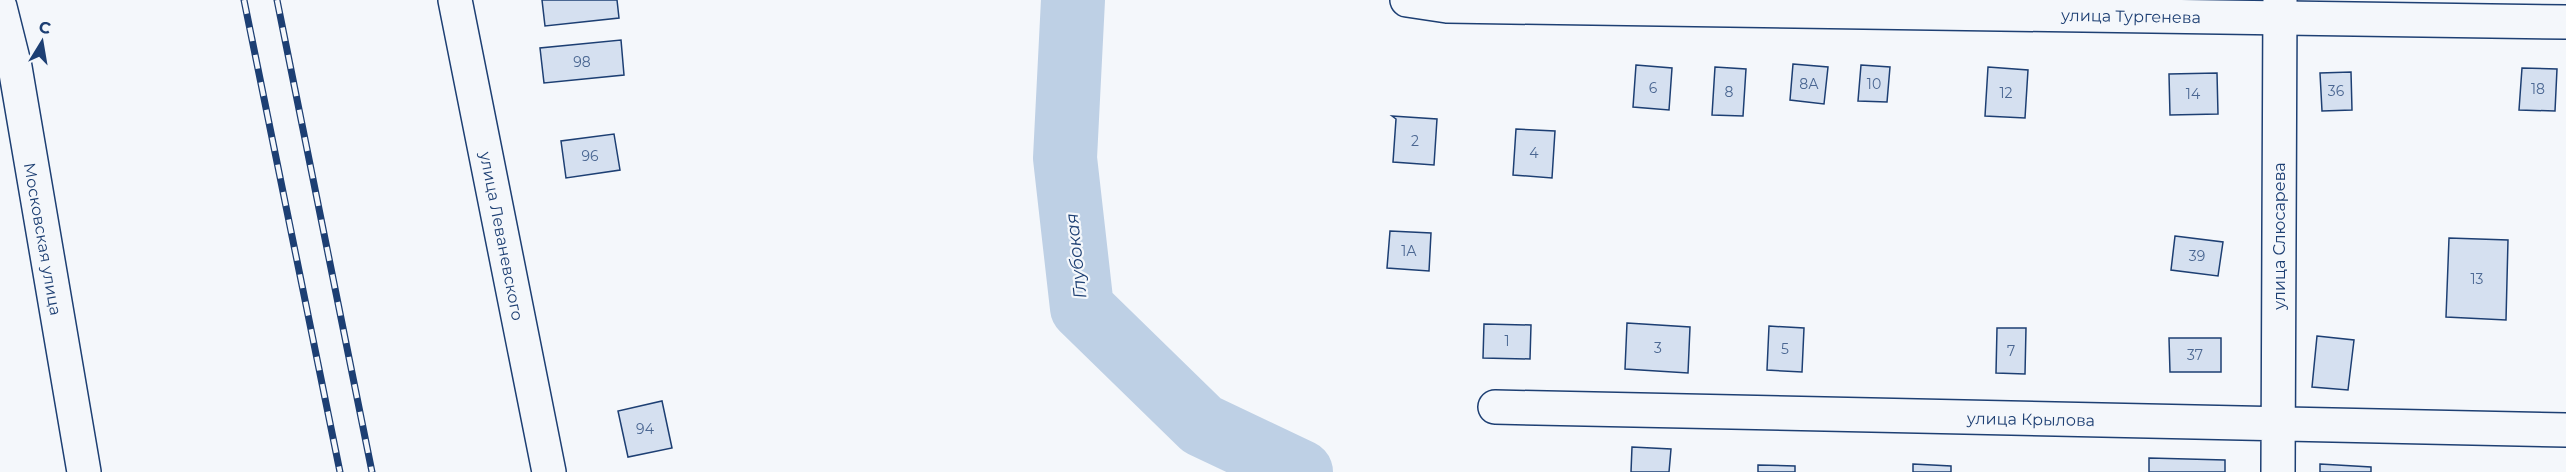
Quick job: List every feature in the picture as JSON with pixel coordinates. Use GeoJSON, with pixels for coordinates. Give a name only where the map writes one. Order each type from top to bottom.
{"type":"FeatureCollection","features":[{"type":"Feature","properties":{"kind":"street","name":"улица Леваневского"},"geometry":{"type":"LineString","coordinates":[[455,0],[549,472]]}},
{"type":"Feature","properties":{"kind":"street","name":"улица Тургенева"},"geometry":{"type":"LineString","coordinates":[[1407,0],[1447,6],[1797,5],[2280,9],[2566,22]]}},
{"type":"Feature","properties":{"kind":"street","name":"Московская улица"},"geometry":{"type":"LineString","coordinates":[[0,6],[15,67],[84,472]]}},
{"type":"Feature","properties":{"kind":"street","name":"улица Слюсарева"},"geometry":{"type":"LineString","coordinates":[[2278,472],[2280,9]]}},
{"type":"Feature","properties":{"kind":"street","name":"улица Крылова"},"geometry":{"type":"LineString","coordinates":[[1495,407],[2566,430]]}},
{"type":"Feature","properties":{"kind":"building"},"geometry":{"type":"Polygon","coordinates":[[[542,0],[617,0],[619,18],[545,26],[542,0]]]}},
{"type":"Feature","properties":{"kind":"building"},"geometry":{"type":"Polygon","coordinates":[[[621,40],[624,75],[544,83],[540,48],[621,40]]]}},
{"type":"Feature","properties":{"kind":"building"},"geometry":{"type":"Polygon","coordinates":[[[1793,64],[1828,67],[1824,104],[1790,100],[1793,64]]]}},
{"type":"Feature","properties":{"kind":"building"},"geometry":{"type":"Polygon","coordinates":[[[1636,65],[1672,68],[1669,110],[1633,107],[1636,65]]]}},
{"type":"Feature","properties":{"kind":"building"},"geometry":{"type":"Polygon","coordinates":[[[1861,65],[1890,67],[1887,102],[1858,101],[1861,65]]]}},
{"type":"Feature","properties":{"kind":"building"},"geometry":{"type":"Polygon","coordinates":[[[1715,67],[1746,69],[1743,116],[1712,115],[1715,67]]]}},
{"type":"Feature","properties":{"kind":"building"},"geometry":{"type":"Polygon","coordinates":[[[1988,67],[2028,70],[2025,118],[1985,116],[1988,67]]]}},
{"type":"Feature","properties":{"kind":"building"},"geometry":{"type":"Polygon","coordinates":[[[2522,68],[2557,69],[2555,111],[2519,110],[2522,68]]]}},
{"type":"Feature","properties":{"kind":"building"},"geometry":{"type":"Polygon","coordinates":[[[2351,72],[2352,110],[2322,111],[2320,73],[2351,72]]]}},
{"type":"Feature","properties":{"kind":"building"},"geometry":{"type":"Polygon","coordinates":[[[2217,73],[2218,114],[2170,115],[2169,74],[2217,73]]]}},
{"type":"Feature","properties":{"kind":"building"},"geometry":{"type":"Polygon","coordinates":[[[1392,116],[1437,119],[1434,165],[1393,162],[1396,119],[1392,116]]]}},
{"type":"Feature","properties":{"kind":"building"},"geometry":{"type":"Polygon","coordinates":[[[1516,129],[1555,131],[1552,178],[1513,175],[1516,129]]]}},
{"type":"Feature","properties":{"kind":"building"},"geometry":{"type":"Polygon","coordinates":[[[614,134],[620,170],[566,178],[561,141],[614,134]]]}},
{"type":"Feature","properties":{"kind":"building"},"geometry":{"type":"Polygon","coordinates":[[[1390,231],[1431,233],[1429,271],[1387,268],[1390,231]]]}},
{"type":"Feature","properties":{"kind":"building"},"geometry":{"type":"Polygon","coordinates":[[[2175,236],[2223,242],[2218,276],[2171,270],[2175,236]]]}},
{"type":"Feature","properties":{"kind":"building"},"geometry":{"type":"Polygon","coordinates":[[[2449,238],[2508,240],[2506,320],[2446,317],[2449,238]]]}},
{"type":"Feature","properties":{"kind":"building"},"geometry":{"type":"Polygon","coordinates":[[[1627,323],[1690,327],[1688,373],[1625,369],[1627,323]]]}},
{"type":"Feature","properties":{"kind":"building"},"geometry":{"type":"Polygon","coordinates":[[[1484,324],[1531,325],[1530,359],[1483,358],[1484,324]]]}},
{"type":"Feature","properties":{"kind":"building"},"geometry":{"type":"Polygon","coordinates":[[[1769,326],[1804,328],[1802,372],[1767,370],[1769,326]]]}},
{"type":"Feature","properties":{"kind":"building"},"geometry":{"type":"Polygon","coordinates":[[[1997,328],[2026,328],[2025,374],[1996,373],[1997,328]]]}},
{"type":"Feature","properties":{"kind":"building"},"geometry":{"type":"Polygon","coordinates":[[[2317,336],[2354,340],[2348,390],[2312,387],[2317,336]]]}},
{"type":"Feature","properties":{"kind":"building"},"geometry":{"type":"Polygon","coordinates":[[[2169,338],[2221,338],[2221,372],[2170,372],[2169,338]]]}},
{"type":"Feature","properties":{"kind":"building"},"geometry":{"type":"Polygon","coordinates":[[[662,401],[672,448],[628,457],[618,411],[662,401]]]}},
{"type":"Feature","properties":{"kind":"building"},"geometry":{"type":"Polygon","coordinates":[[[1632,447],[1671,449],[1669,472],[1631,472],[1632,447]]]}},
{"type":"Feature","properties":{"kind":"building"},"geometry":{"type":"Polygon","coordinates":[[[2149,458],[2225,460],[2225,472],[2149,472],[2149,458]]]}},
{"type":"Feature","properties":{"kind":"building"},"geometry":{"type":"Polygon","coordinates":[[[1913,464],[1951,466],[1951,472],[1913,472],[1913,464]]]}},
{"type":"Feature","properties":{"kind":"building"},"geometry":{"type":"Polygon","coordinates":[[[2320,464],[2371,467],[2371,472],[2320,472],[2320,464]]]}},
{"type":"Feature","properties":{"kind":"building"},"geometry":{"type":"Polygon","coordinates":[[[1758,465],[1795,466],[1795,472],[1758,472],[1758,465]]]}},
{"type":"Feature","properties":{"kind":"waterway","name":"Глубокая"},"geometry":{"type":"LineString","coordinates":[[1073,0],[1065,158],[1082,308],[1202,425],[1301,472]]}},
{"type":"Feature","properties":{"kind":"railway"},"geometry":{"type":"LineString","coordinates":[[244,0],[340,472]]}},
{"type":"Feature","properties":{"kind":"railway"},"geometry":{"type":"LineString","coordinates":[[277,0],[372,472]]}}]}
